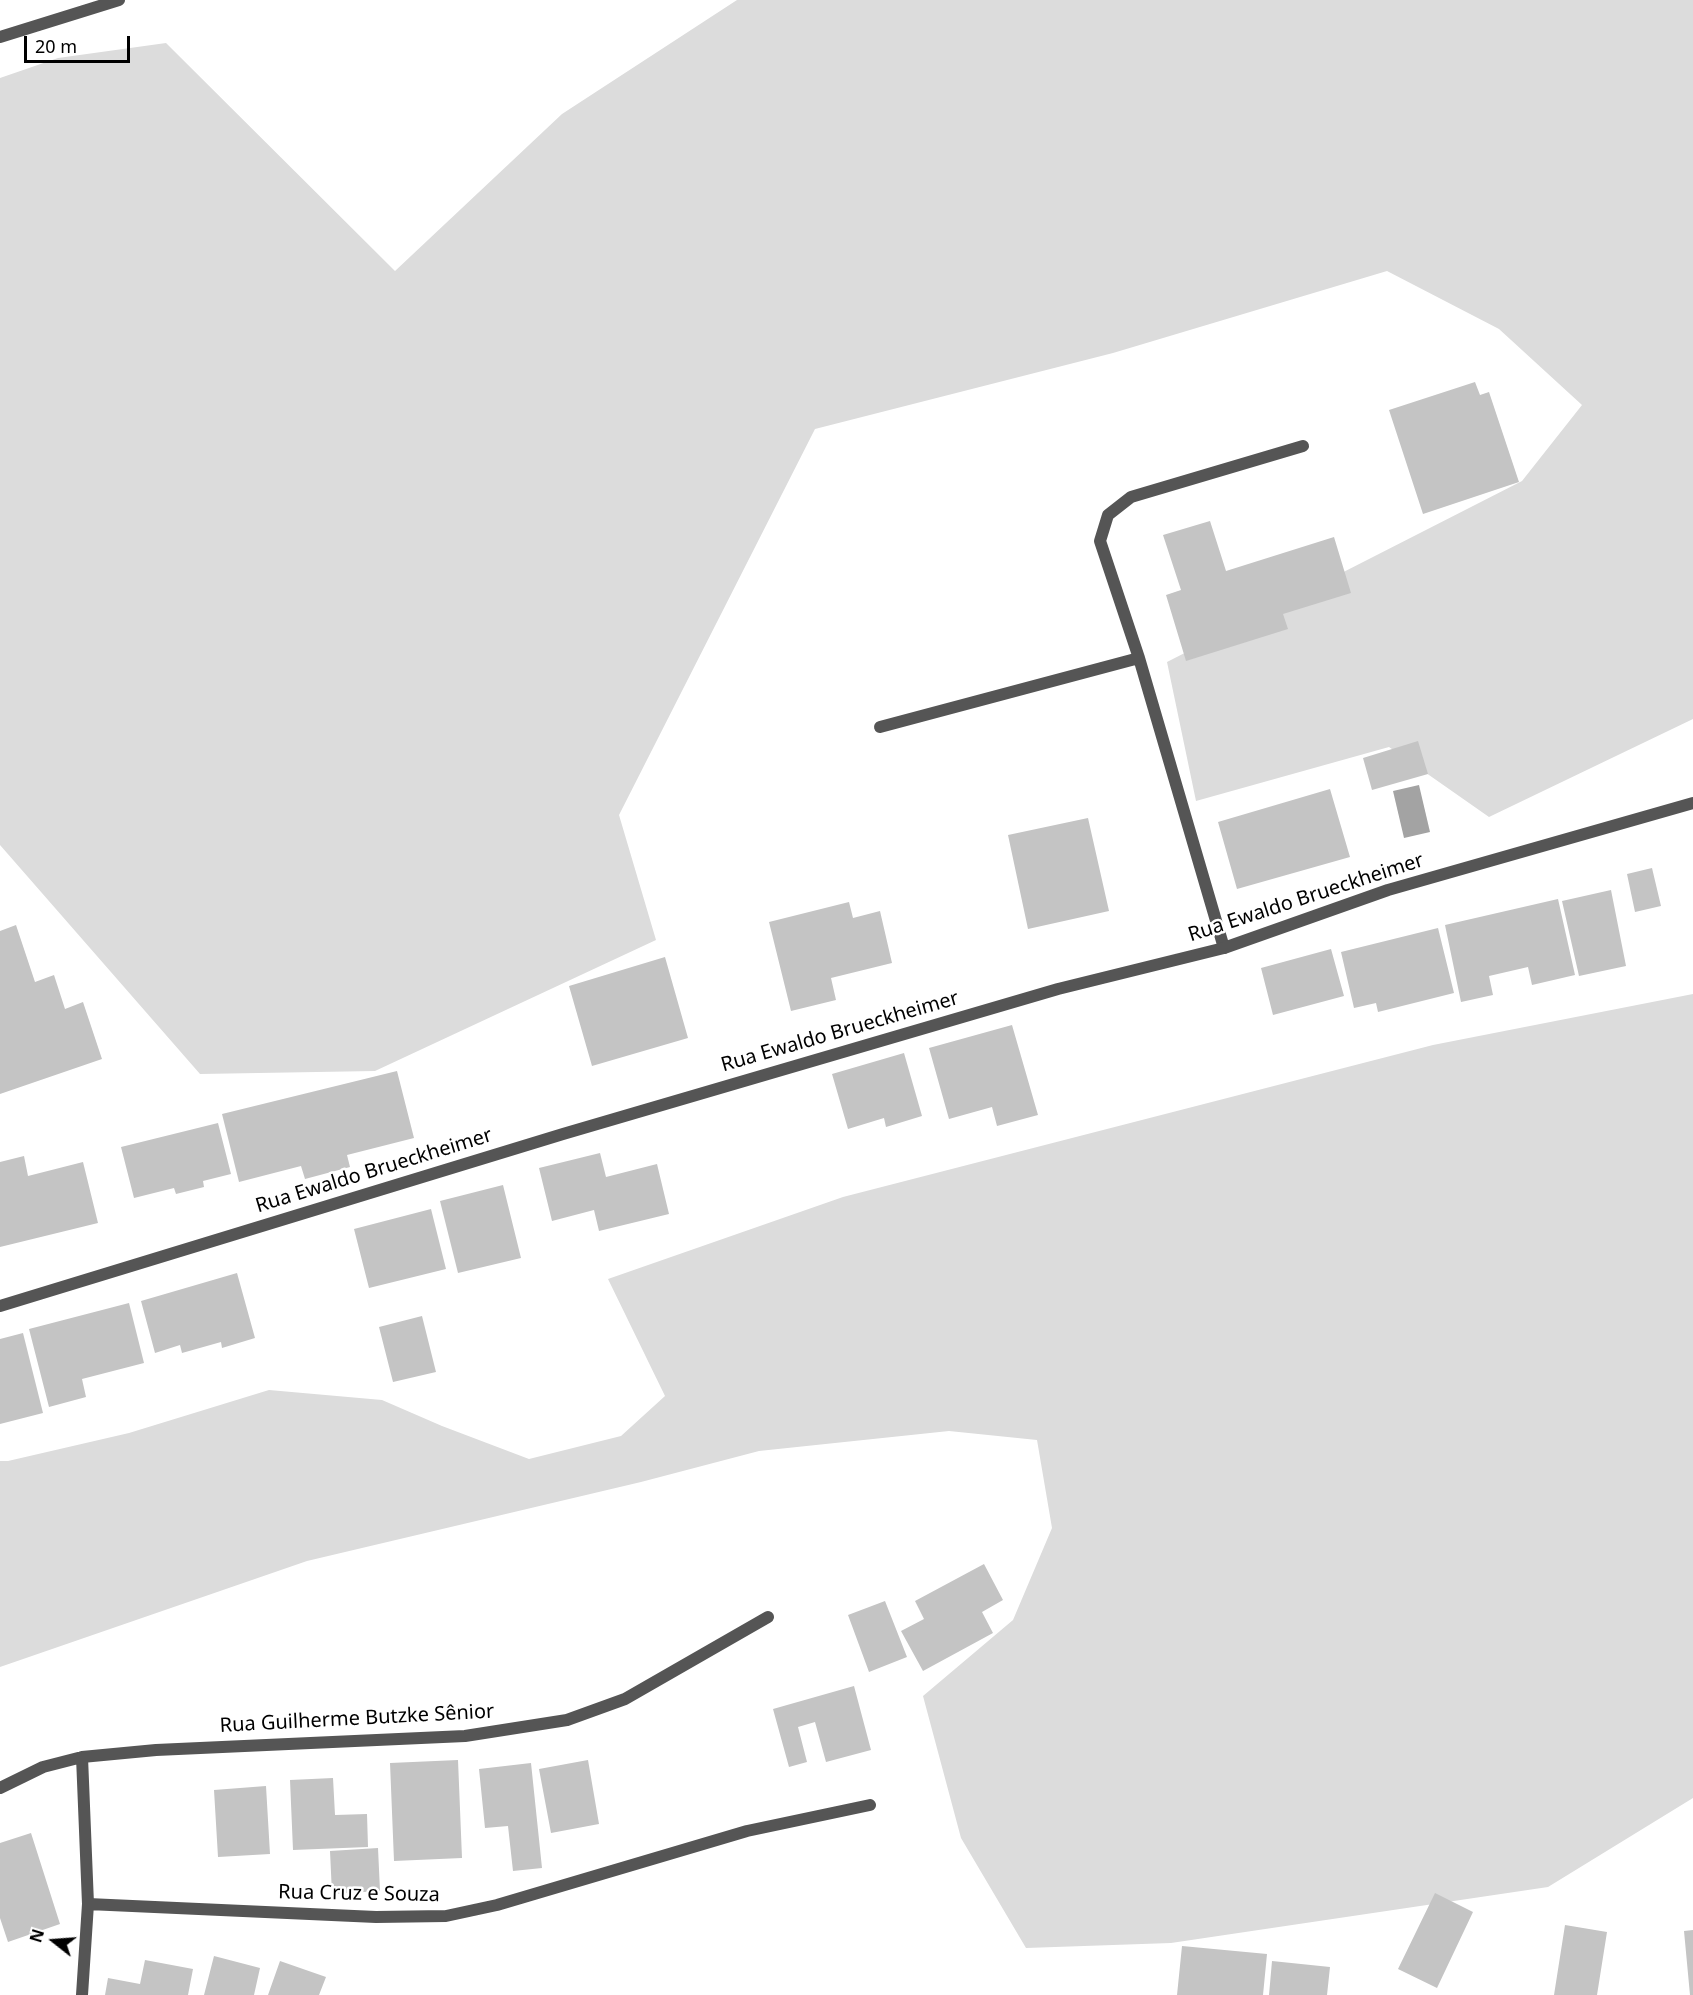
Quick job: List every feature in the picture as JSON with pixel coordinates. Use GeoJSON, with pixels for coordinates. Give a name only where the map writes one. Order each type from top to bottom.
{"type":"FeatureCollection","features":[{"type":"Feature","properties":{"kind":"street"},"geometry":{"type":"LineString","coordinates":[[0,37],[119,0]]}},
{"type":"Feature","properties":{"kind":"street"},"geometry":{"type":"LineString","coordinates":[[1224,948],[1139,658],[1100,541],[1108,515],[1131,497],[1303,446]]}},
{"type":"Feature","properties":{"kind":"street"},"geometry":{"type":"LineString","coordinates":[[880,727],[1139,658]]}},
{"type":"Feature","properties":{"kind":"street","name":"Rua Ewaldo Brueckheimer"},"geometry":{"type":"LineString","coordinates":[[0,1306],[563,1134],[1058,989],[1224,948],[1388,890],[1693,803]]}},
{"type":"Feature","properties":{"kind":"street","name":"Rua Guilherme Butzke Sênior"},"geometry":{"type":"LineString","coordinates":[[0,1788],[43,1767],[82,1757],[156,1749],[465,1736],[567,1720],[625,1700],[768,1617]]}},
{"type":"Feature","properties":{"kind":"street"},"geometry":{"type":"LineString","coordinates":[[82,1757],[88,1904],[82,1995]]}},
{"type":"Feature","properties":{"kind":"street","name":"Rua Cruz e Souza"},"geometry":{"type":"LineString","coordinates":[[88,1904],[376,1917],[446,1916],[497,1905],[747,1831],[870,1805]]}},
{"type":"Feature","properties":{"kind":"shaded area"},"geometry":{"type":"Polygon","coordinates":[[[737,0],[1693,0],[1693,719],[1489,817],[1389,747],[1196,801],[1167,662],[1522,481],[1582,405],[1499,329],[1387,271],[1113,353],[815,429],[619,815],[656,940],[375,1071],[200,1074],[0,845],[0,78],[58,58],[166,43],[395,271],[562,114],[737,0]]]}},
{"type":"Feature","properties":{"kind":"shaded area"},"geometry":{"type":"Polygon","coordinates":[[[1419,785],[1430,832],[1404,838],[1393,791],[1419,785]]]}},
{"type":"Feature","properties":{"kind":"shaded area"},"geometry":{"type":"Polygon","coordinates":[[[1693,994],[1693,1798],[1548,1887],[1171,1943],[1026,1948],[961,1838],[923,1696],[1013,1620],[1052,1528],[1037,1440],[949,1431],[759,1451],[641,1482],[307,1561],[0,1667],[0,1461],[129,1433],[269,1390],[382,1400],[529,1459],[621,1436],[665,1396],[608,1279],[843,1197],[1433,1045],[1693,994]]]}},
{"type":"Feature","properties":{"kind":"building"},"geometry":{"type":"Polygon","coordinates":[[[1475,382],[1480,395],[1489,392],[1519,482],[1423,514],[1389,410],[1475,382]]]}},
{"type":"Feature","properties":{"kind":"building"},"geometry":{"type":"Polygon","coordinates":[[[1210,521],[1226,571],[1334,537],[1351,593],[1283,614],[1288,629],[1186,661],[1166,595],[1181,590],[1163,535],[1210,521]]]}},
{"type":"Feature","properties":{"kind":"building"},"geometry":{"type":"Polygon","coordinates":[[[1418,741],[1428,774],[1372,790],[1363,758],[1418,741]]]}},
{"type":"Feature","properties":{"kind":"building"},"geometry":{"type":"Polygon","coordinates":[[[1330,789],[1350,857],[1237,889],[1218,822],[1330,789]]]}},
{"type":"Feature","properties":{"kind":"building"},"geometry":{"type":"Polygon","coordinates":[[[1088,818],[1109,911],[1028,929],[1008,835],[1088,818]]]}},
{"type":"Feature","properties":{"kind":"building"},"geometry":{"type":"Polygon","coordinates":[[[1652,868],[1661,906],[1635,912],[1627,874],[1652,868]]]}},
{"type":"Feature","properties":{"kind":"building"},"geometry":{"type":"Polygon","coordinates":[[[1611,890],[1626,966],[1579,976],[1562,901],[1611,890]]]}},
{"type":"Feature","properties":{"kind":"building"},"geometry":{"type":"Polygon","coordinates":[[[1558,899],[1575,975],[1532,985],[1528,967],[1489,976],[1493,995],[1461,1002],[1445,925],[1558,899]]]}},
{"type":"Feature","properties":{"kind":"building"},"geometry":{"type":"Polygon","coordinates":[[[849,902],[853,918],[880,911],[892,963],[831,978],[836,1000],[791,1011],[769,922],[849,902]]]}},
{"type":"Feature","properties":{"kind":"building"},"geometry":{"type":"Polygon","coordinates":[[[16,925],[35,982],[54,975],[65,1009],[83,1002],[102,1059],[0,1094],[0,931],[16,925]]]}},
{"type":"Feature","properties":{"kind":"building"},"geometry":{"type":"Polygon","coordinates":[[[1438,928],[1454,993],[1378,1012],[1376,1003],[1354,1008],[1341,952],[1438,928]]]}},
{"type":"Feature","properties":{"kind":"building"},"geometry":{"type":"Polygon","coordinates":[[[1331,949],[1344,996],[1273,1015],[1261,968],[1331,949]]]}},
{"type":"Feature","properties":{"kind":"building"},"geometry":{"type":"Polygon","coordinates":[[[665,957],[688,1038],[592,1066],[569,986],[665,957]]]}},
{"type":"Feature","properties":{"kind":"building"},"geometry":{"type":"Polygon","coordinates":[[[1012,1025],[1038,1115],[997,1126],[992,1107],[949,1119],[929,1048],[1012,1025]]]}},
{"type":"Feature","properties":{"kind":"building"},"geometry":{"type":"Polygon","coordinates":[[[904,1053],[922,1116],[886,1127],[884,1118],[848,1129],[832,1074],[904,1053]]]}},
{"type":"Feature","properties":{"kind":"building"},"geometry":{"type":"Polygon","coordinates":[[[397,1071],[414,1138],[347,1155],[350,1167],[305,1179],[301,1166],[239,1182],[222,1114],[397,1071]]]}},
{"type":"Feature","properties":{"kind":"building"},"geometry":{"type":"Polygon","coordinates":[[[218,1123],[231,1174],[203,1181],[204,1187],[176,1194],[174,1188],[134,1198],[121,1147],[218,1123]]]}},
{"type":"Feature","properties":{"kind":"building"},"geometry":{"type":"Polygon","coordinates":[[[600,1153],[606,1177],[657,1164],[669,1214],[599,1231],[594,1210],[552,1221],[539,1168],[600,1153]]]}},
{"type":"Feature","properties":{"kind":"building"},"geometry":{"type":"Polygon","coordinates":[[[24,1156],[28,1176],[83,1162],[98,1223],[0,1247],[0,1162],[24,1156]]]}},
{"type":"Feature","properties":{"kind":"building"},"geometry":{"type":"Polygon","coordinates":[[[503,1185],[521,1258],[458,1273],[440,1201],[503,1185]]]}},
{"type":"Feature","properties":{"kind":"building"},"geometry":{"type":"Polygon","coordinates":[[[431,1209],[446,1269],[369,1288],[354,1229],[431,1209]]]}},
{"type":"Feature","properties":{"kind":"building"},"geometry":{"type":"Polygon","coordinates":[[[237,1273],[255,1338],[222,1348],[221,1342],[182,1353],[180,1345],[155,1353],[141,1301],[237,1273]]]}},
{"type":"Feature","properties":{"kind":"building"},"geometry":{"type":"Polygon","coordinates":[[[129,1303],[144,1363],[82,1379],[86,1397],[49,1407],[29,1329],[129,1303]]]}},
{"type":"Feature","properties":{"kind":"building"},"geometry":{"type":"Polygon","coordinates":[[[422,1316],[436,1372],[393,1382],[379,1327],[422,1316]]]}},
{"type":"Feature","properties":{"kind":"building"},"geometry":{"type":"Polygon","coordinates":[[[23,1333],[43,1413],[0,1424],[0,1339],[23,1333]]]}},
{"type":"Feature","properties":{"kind":"building"},"geometry":{"type":"Polygon","coordinates":[[[984,1564],[1003,1600],[982,1612],[993,1633],[923,1671],[901,1631],[924,1619],[915,1601],[984,1564]]]}},
{"type":"Feature","properties":{"kind":"building"},"geometry":{"type":"Polygon","coordinates":[[[885,1601],[907,1657],[869,1672],[848,1615],[885,1601]]]}},
{"type":"Feature","properties":{"kind":"building"},"geometry":{"type":"Polygon","coordinates":[[[854,1686],[871,1750],[826,1762],[815,1722],[798,1727],[807,1762],[789,1767],[773,1709],[854,1686]]]}},
{"type":"Feature","properties":{"kind":"building"},"geometry":{"type":"Polygon","coordinates":[[[458,1760],[462,1858],[394,1861],[390,1763],[458,1760]]]}},
{"type":"Feature","properties":{"kind":"building"},"geometry":{"type":"Polygon","coordinates":[[[588,1760],[599,1824],[551,1833],[539,1769],[588,1760]]]}},
{"type":"Feature","properties":{"kind":"building"},"geometry":{"type":"Polygon","coordinates":[[[531,1763],[542,1868],[513,1871],[508,1826],[485,1828],[479,1769],[531,1763]]]}},
{"type":"Feature","properties":{"kind":"building"},"geometry":{"type":"Polygon","coordinates":[[[333,1778],[335,1815],[367,1814],[368,1847],[293,1850],[290,1780],[333,1778]]]}},
{"type":"Feature","properties":{"kind":"building"},"geometry":{"type":"Polygon","coordinates":[[[266,1786],[270,1854],[218,1857],[214,1790],[266,1786]]]}},
{"type":"Feature","properties":{"kind":"building"},"geometry":{"type":"Polygon","coordinates":[[[31,1833],[60,1924],[8,1942],[0,1918],[0,1843],[31,1833]]]}},
{"type":"Feature","properties":{"kind":"building"},"geometry":{"type":"Polygon","coordinates":[[[378,1848],[380,1891],[332,1894],[330,1851],[378,1848]]]}},
{"type":"Feature","properties":{"kind":"building"},"geometry":{"type":"Polygon","coordinates":[[[1435,1893],[1473,1912],[1437,1988],[1398,1969],[1435,1893]]]}},
{"type":"Feature","properties":{"kind":"building"},"geometry":{"type":"Polygon","coordinates":[[[1565,1925],[1607,1932],[1597,1995],[1554,1995],[1565,1925]]]}},
{"type":"Feature","properties":{"kind":"building"},"geometry":{"type":"Polygon","coordinates":[[[1693,1930],[1693,1995],[1690,1995],[1684,1931],[1693,1930]]]}},
{"type":"Feature","properties":{"kind":"building"},"geometry":{"type":"Polygon","coordinates":[[[1182,1946],[1267,1954],[1263,1995],[1177,1995],[1182,1946]]]}},
{"type":"Feature","properties":{"kind":"building"},"geometry":{"type":"Polygon","coordinates":[[[214,1956],[260,1968],[254,1995],[204,1995],[214,1956]]]}},
{"type":"Feature","properties":{"kind":"building"},"geometry":{"type":"Polygon","coordinates":[[[145,1960],[193,1969],[188,1995],[105,1995],[108,1978],[140,1984],[145,1960]]]}},
{"type":"Feature","properties":{"kind":"building"},"geometry":{"type":"Polygon","coordinates":[[[280,1961],[326,1977],[319,1995],[268,1995],[280,1961]]]}},
{"type":"Feature","properties":{"kind":"building"},"geometry":{"type":"Polygon","coordinates":[[[1272,1961],[1330,1967],[1327,1995],[1269,1995],[1272,1961]]]}}]}
